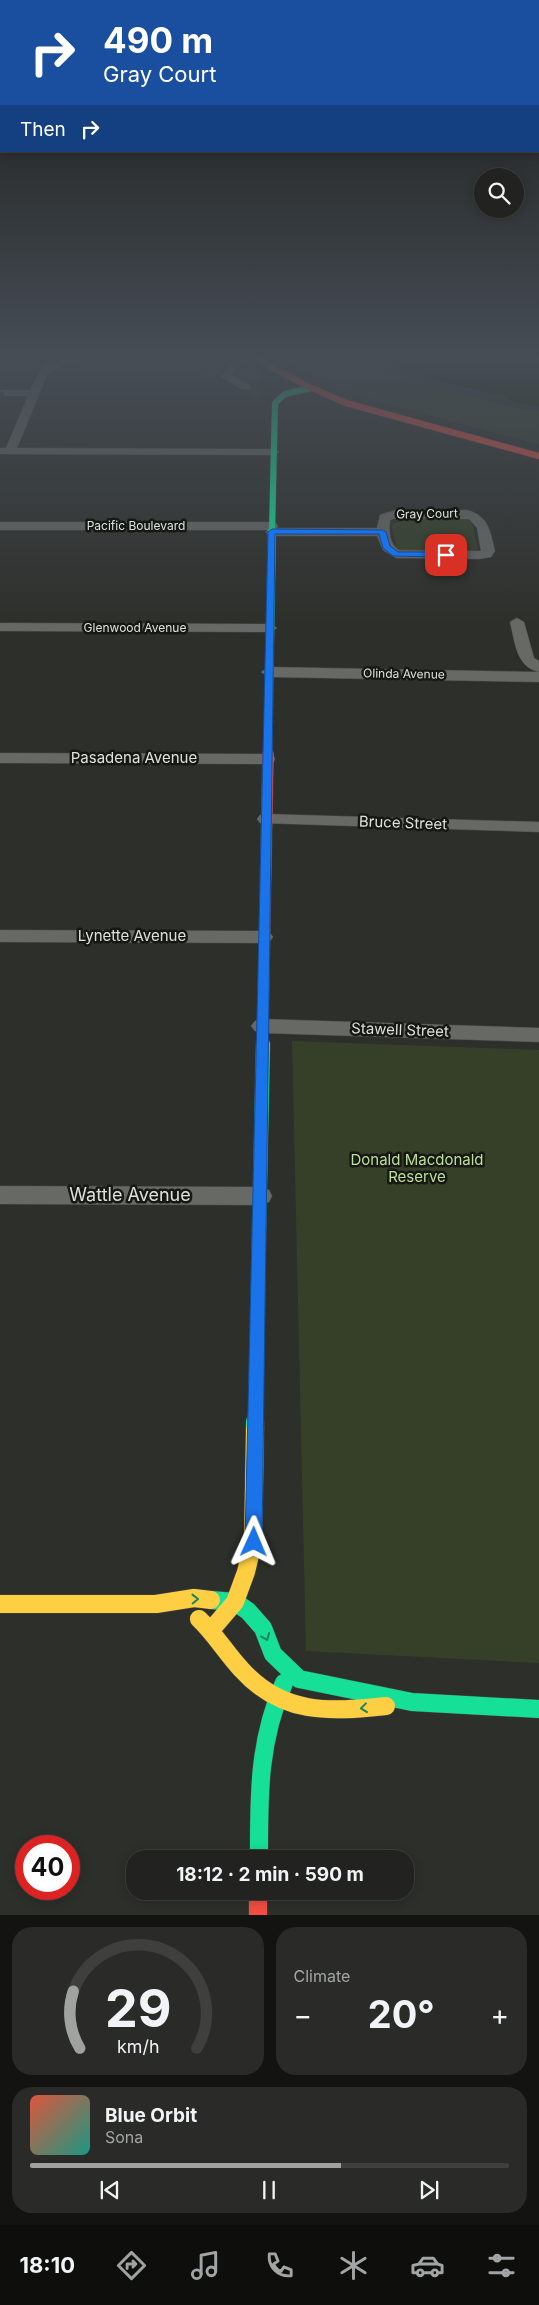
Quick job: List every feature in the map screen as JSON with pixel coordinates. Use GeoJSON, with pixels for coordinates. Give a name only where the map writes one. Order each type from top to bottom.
{"type":"FeatureCollection","features":[{"type":"Feature","properties":{"kind":"street"},"geometry":{"type":"LineString","coordinates":[[515,449],[539,456]]}},
{"type":"Feature","properties":{"kind":"street"},"geometry":{"type":"LineString","coordinates":[[5,452],[273,452],[263,937],[254,1542],[235,1602],[212,1629]]}},
{"type":"Feature","properties":{"kind":"street","name":"Gray Court"},"geometry":{"type":"LineString","coordinates":[[396,514],[467,514],[480,519],[488,550],[486,554],[479,555],[396,554],[387,548],[382,532],[384,518],[396,514]]}},
{"type":"Feature","properties":{"kind":"street","name":"Pacific Boulevard"},"geometry":{"type":"LineString","coordinates":[[0,526],[272,529]]}},
{"type":"Feature","properties":{"kind":"street","name":"Gray Court"},"geometry":{"type":"LineString","coordinates":[[272,529],[382,532]]}},
{"type":"Feature","properties":{"kind":"street"},"geometry":{"type":"LineString","coordinates":[[517,622],[527,660],[539,668]]}},
{"type":"Feature","properties":{"kind":"street","name":"Glenwood Avenue"},"geometry":{"type":"LineString","coordinates":[[0,627],[270,628]]}},
{"type":"Feature","properties":{"kind":"street","name":"Olinda Avenue"},"geometry":{"type":"LineString","coordinates":[[269,672],[539,677]]}},
{"type":"Feature","properties":{"kind":"street","name":"Pasadena Avenue"},"geometry":{"type":"LineString","coordinates":[[0,758],[267,759]]}},
{"type":"Feature","properties":{"kind":"street","name":"Bruce Street"},"geometry":{"type":"LineString","coordinates":[[266,819],[539,827]]}},
{"type":"Feature","properties":{"kind":"street","name":"Lynette Avenue"},"geometry":{"type":"LineString","coordinates":[[0,936],[263,937]]}},
{"type":"Feature","properties":{"kind":"street","name":"Stawell Street"},"geometry":{"type":"LineString","coordinates":[[262,1026],[539,1035]]}},
{"type":"Feature","properties":{"kind":"street","name":"Wattle Avenue"},"geometry":{"type":"LineString","coordinates":[[0,1195],[260,1196]]}},
{"type":"Feature","properties":{"kind":"street"},"geometry":{"type":"LineString","coordinates":[[0,1604],[156,1604],[194,1598],[235,1602],[248,1611],[263,1628],[273,1654],[300,1679],[321,1685],[412,1702],[539,1709]]}},
{"type":"Feature","properties":{"kind":"street"},"geometry":{"type":"LineString","coordinates":[[156,1604],[188,1613],[212,1629],[241,1668],[274,1699],[307,1708],[334,1712],[412,1702]]}},
{"type":"Feature","properties":{"kind":"street"},"geometry":{"type":"LineString","coordinates":[[259,1850],[262,1739],[274,1699],[292,1672]]}},
{"type":"Feature","properties":{"kind":"street"},"geometry":{"type":"LineString","coordinates":[[258,1900],[258,1915]]}},
{"type":"Feature","properties":{"kind":"green space"},"geometry":{"type":"Polygon","coordinates":[[[418,517],[466,518],[472,522],[478,549],[469,551],[404,551],[397,548],[391,524],[418,517]]]}},
{"type":"Feature","properties":{"kind":"green space","name":"Donald Macdonald Reserve"},"geometry":{"type":"Polygon","coordinates":[[[292,1041],[539,1050],[539,1663],[306,1651],[292,1041]]]}},
{"type":"Feature","properties":{"kind":"traffic: fast"},"geometry":{"type":"LineString","coordinates":[[270,639],[274,449]]}},
{"type":"Feature","properties":{"kind":"traffic: fast"},"geometry":{"type":"LineString","coordinates":[[255,1429],[263,1020]]}},
{"type":"Feature","properties":{"kind":"traffic: fast"},"geometry":{"type":"LineString","coordinates":[[211,1600],[235,1602],[248,1611],[263,1628],[273,1654],[299,1679],[412,1702],[539,1709]]}},
{"type":"Feature","properties":{"kind":"traffic: fast"},"geometry":{"type":"LineString","coordinates":[[259,1850],[261,1769],[264,1747],[268,1726],[284,1683]]}},
{"type":"Feature","properties":{"kind":"traffic: slow"},"geometry":{"type":"LineString","coordinates":[[212,1629],[235,1602],[246,1572],[253,1543],[255,1429]]}},
{"type":"Feature","properties":{"kind":"traffic: slow"},"geometry":{"type":"LineString","coordinates":[[0,1604],[156,1604],[194,1598],[211,1600]]}},
{"type":"Feature","properties":{"kind":"traffic: slow"},"geometry":{"type":"LineString","coordinates":[[199,1619],[241,1669],[257,1685],[273,1696],[307,1708],[326,1710],[386,1706]]}},
{"type":"Feature","properties":{"kind":"traffic: jam"},"geometry":{"type":"LineString","coordinates":[[515,449],[539,456]]}},
{"type":"Feature","properties":{"kind":"traffic: jam"},"geometry":{"type":"LineString","coordinates":[[263,1020],[270,639]]}},
{"type":"Feature","properties":{"kind":"traffic: jam"},"geometry":{"type":"LineString","coordinates":[[258,1900],[258,1915]]}},
{"type":"Feature","properties":{"kind":"route"},"geometry":{"type":"LineString","coordinates":[[254,1542],[263,937],[272,532],[382,532],[387,548],[396,554],[446,555]]}}]}
